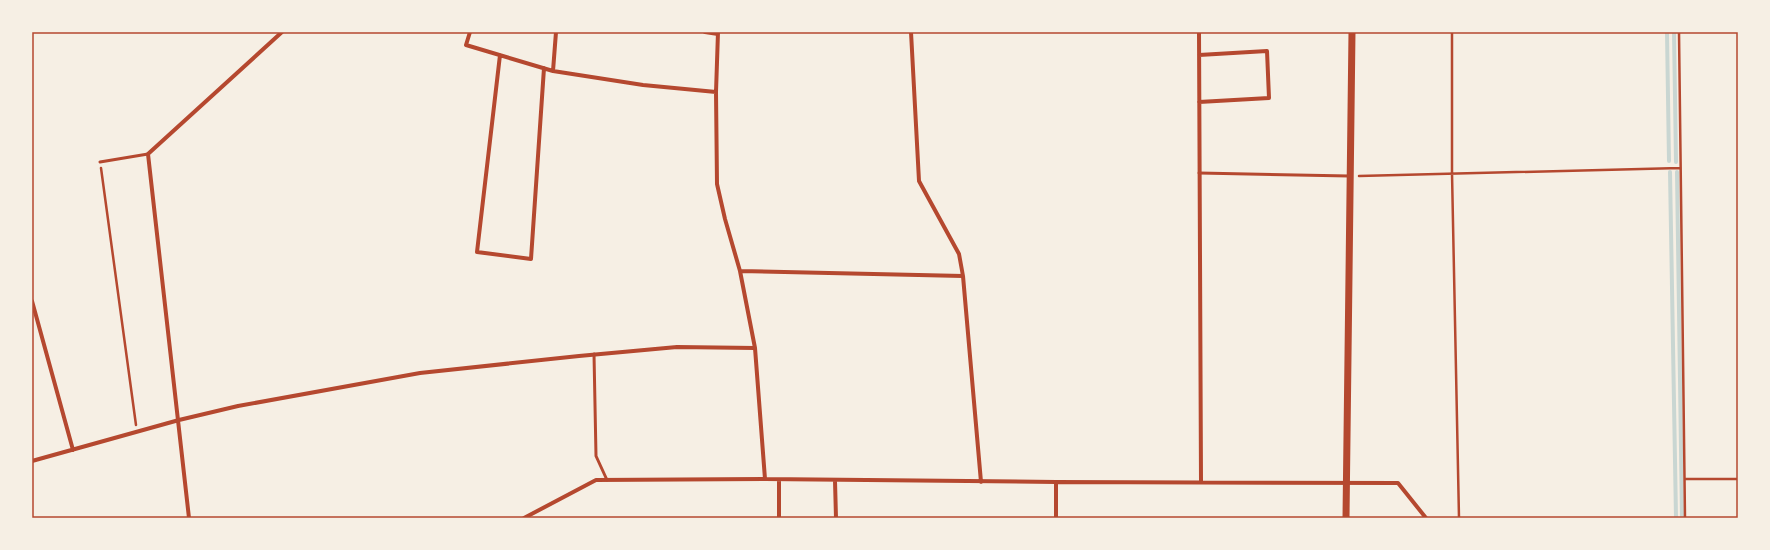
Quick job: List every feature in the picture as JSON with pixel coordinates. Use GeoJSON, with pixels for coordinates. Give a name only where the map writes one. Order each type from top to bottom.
{"type":"FeatureCollection","features":[{"type":"Feature","properties":{"kind":"street"},"geometry":{"type":"LineString","coordinates":[[189,518],[148,154],[282,32]]}},
{"type":"Feature","properties":{"kind":"street"},"geometry":{"type":"LineString","coordinates":[[470,32],[466,46],[554,71],[643,85],[716,92]]}},
{"type":"Feature","properties":{"kind":"street"},"geometry":{"type":"LineString","coordinates":[[554,71],[556,32]]}},
{"type":"Feature","properties":{"kind":"street"},"geometry":{"type":"LineString","coordinates":[[705,32],[718,33],[716,92],[717,184],[724,219],[740,271],[755,348],[765,479]]}},
{"type":"Feature","properties":{"kind":"street"},"geometry":{"type":"LineString","coordinates":[[911,32],[919,181],[959,254],[981,482]]}},
{"type":"Feature","properties":{"kind":"street"},"geometry":{"type":"LineString","coordinates":[[1199,32],[1201,482]]}},
{"type":"Feature","properties":{"kind":"street"},"geometry":{"type":"LineString","coordinates":[[1346,518],[1352,32]]}},
{"type":"Feature","properties":{"kind":"street"},"geometry":{"type":"LineString","coordinates":[[1199,55],[1267,51],[1269,98],[1199,102]]}},
{"type":"Feature","properties":{"kind":"street"},"geometry":{"type":"LineString","coordinates":[[500,55],[477,252],[531,259],[544,68]]}},
{"type":"Feature","properties":{"kind":"street"},"geometry":{"type":"LineString","coordinates":[[740,271],[962,276]]}},
{"type":"Feature","properties":{"kind":"street"},"geometry":{"type":"LineString","coordinates":[[32,301],[73,450]]}},
{"type":"Feature","properties":{"kind":"street"},"geometry":{"type":"LineString","coordinates":[[32,462],[179,420],[238,406],[420,373],[594,354],[677,347],[755,348]]}},
{"type":"Feature","properties":{"kind":"street"},"geometry":{"type":"LineString","coordinates":[[524,518],[596,480],[765,479],[981,482],[1346,481],[1398,483],[1426,518]]}},
{"type":"Feature","properties":{"kind":"street"},"geometry":{"type":"LineString","coordinates":[[778,480],[779,518]]}},
{"type":"Feature","properties":{"kind":"street"},"geometry":{"type":"LineString","coordinates":[[835,481],[836,518]]}},
{"type":"Feature","properties":{"kind":"street"},"geometry":{"type":"LineString","coordinates":[[1056,482],[1056,518]]}},
{"type":"Feature","properties":{"kind":"lane"},"geometry":{"type":"LineString","coordinates":[[100,162],[148,154]]}},
{"type":"Feature","properties":{"kind":"lane"},"geometry":{"type":"LineString","coordinates":[[1199,173],[1350,176]]}},
{"type":"Feature","properties":{"kind":"lane"},"geometry":{"type":"LineString","coordinates":[[594,354],[596,456],[607,480]]}},
{"type":"Feature","properties":{"kind":"path"},"geometry":{"type":"LineString","coordinates":[[1452,32],[1452,173],[1459,518]]}},
{"type":"Feature","properties":{"kind":"path"},"geometry":{"type":"LineString","coordinates":[[1679,32],[1686,518]]}},
{"type":"Feature","properties":{"kind":"path"},"geometry":{"type":"LineString","coordinates":[[100,162],[137,432]]}},
{"type":"Feature","properties":{"kind":"path"},"geometry":{"type":"LineString","coordinates":[[1350,176],[1680,168]]}},
{"type":"Feature","properties":{"kind":"path"},"geometry":{"type":"LineString","coordinates":[[1685,480],[1738,479]]}},
{"type":"Feature","properties":{"kind":"waterway"},"geometry":{"type":"LineString","coordinates":[[1667,32],[1669,161]]}},
{"type":"Feature","properties":{"kind":"waterway"},"geometry":{"type":"LineString","coordinates":[[1674,32],[1676,162]]}},
{"type":"Feature","properties":{"kind":"waterway"},"geometry":{"type":"LineString","coordinates":[[1670,172],[1676,518]]}},
{"type":"Feature","properties":{"kind":"waterway"},"geometry":{"type":"LineString","coordinates":[[1677,172],[1682,518]]}}]}
